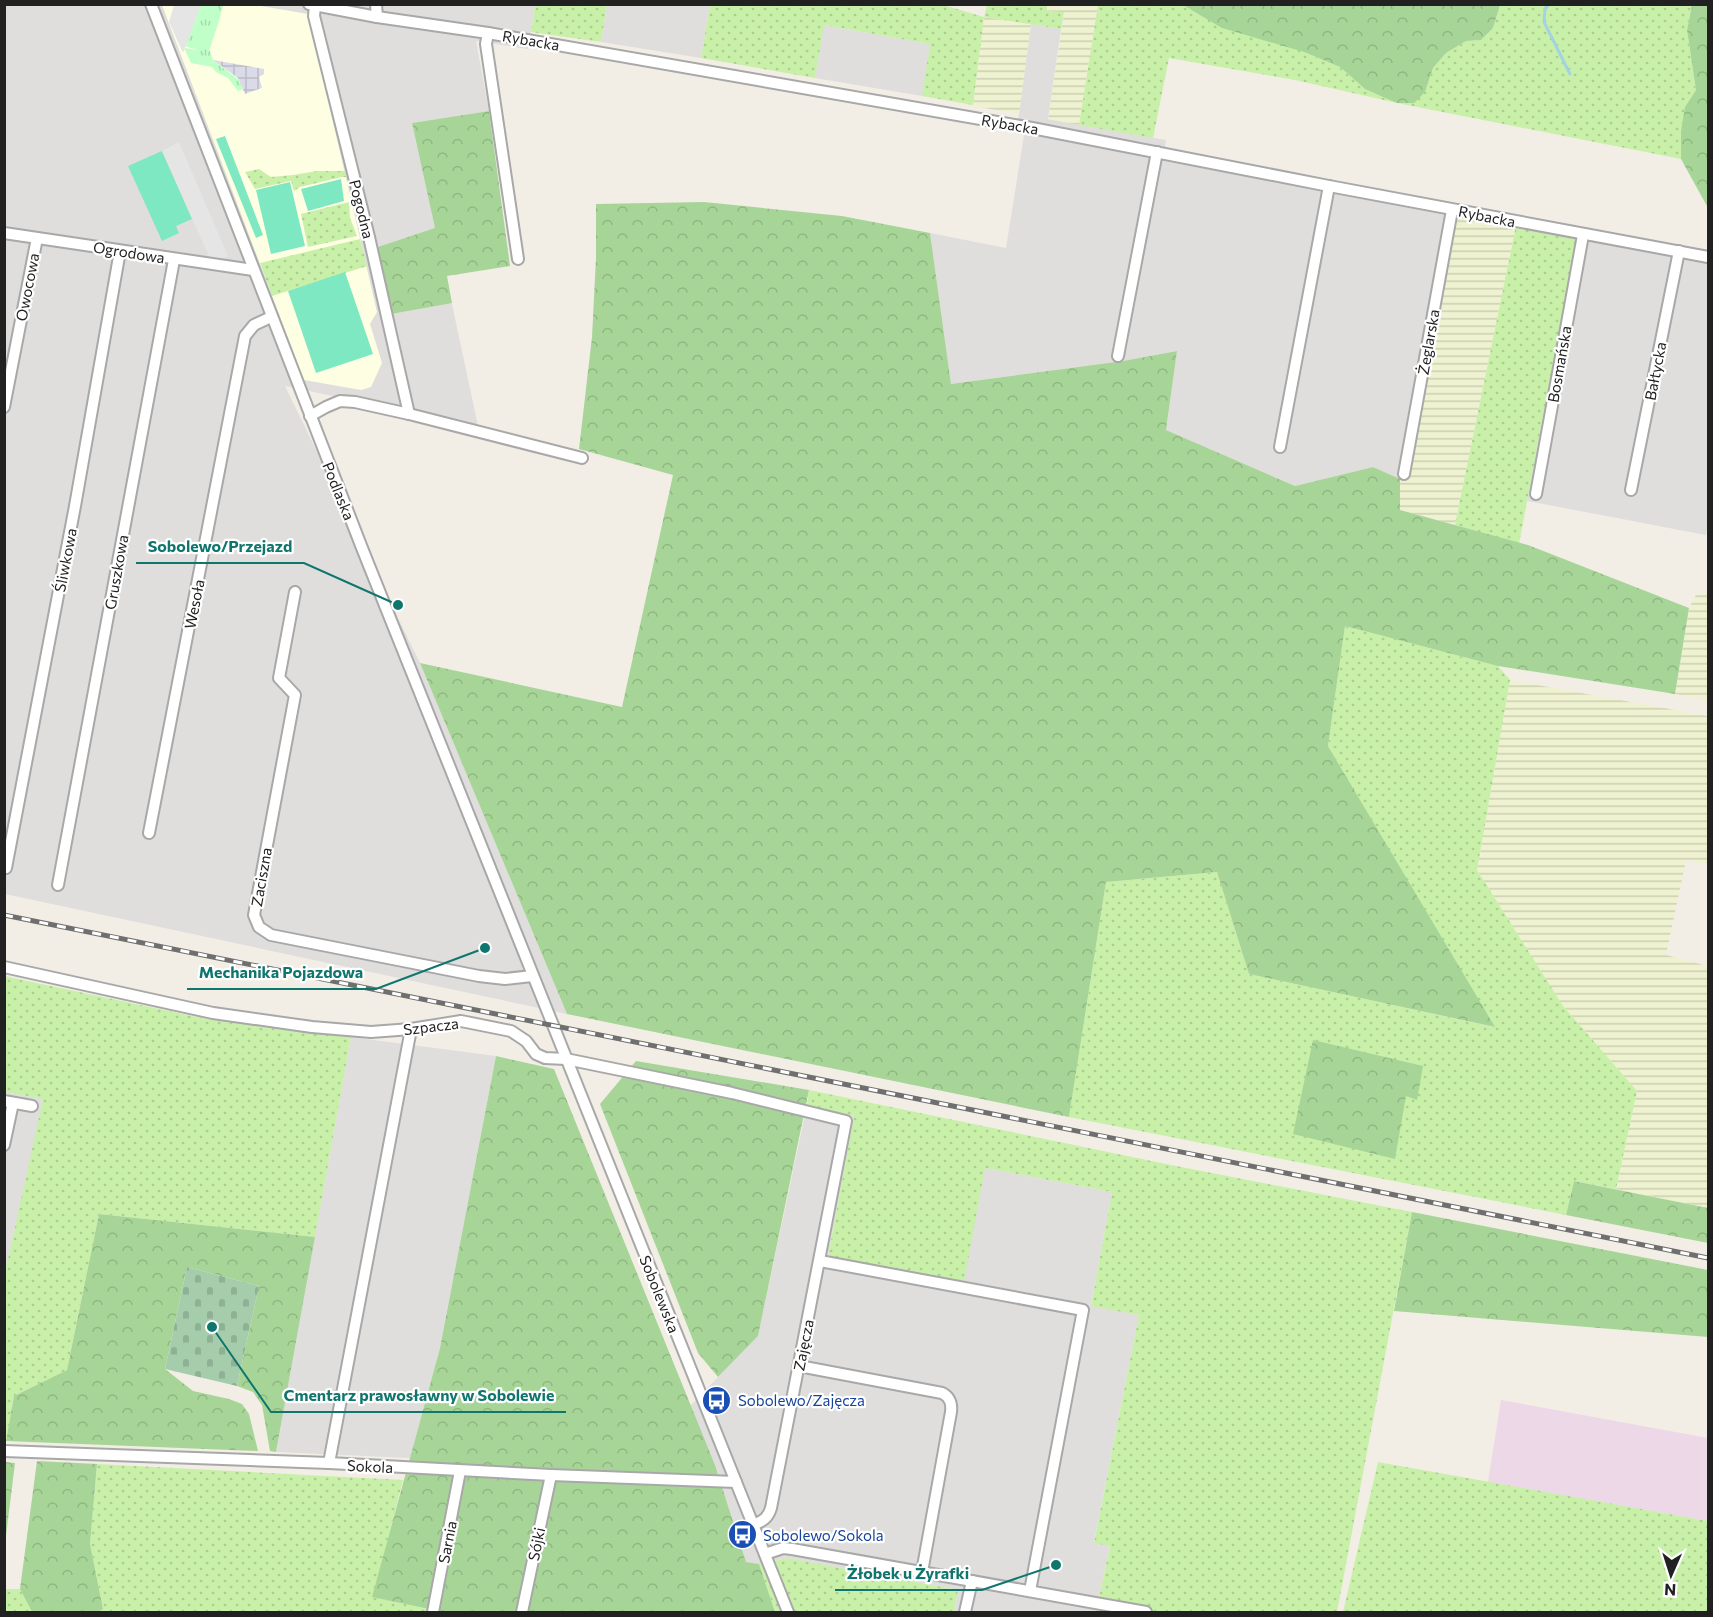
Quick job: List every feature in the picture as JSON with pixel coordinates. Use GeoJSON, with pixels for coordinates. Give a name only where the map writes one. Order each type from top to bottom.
{"type":"FeatureCollection","features":[{"type":"Feature","properties":{"kind":"street","name":"Podlaska"},"geometry":{"type":"LineString","coordinates":[[151,4],[271,317],[532,976]]}},
{"type":"Feature","properties":{"kind":"street"},"geometry":{"type":"LineString","coordinates":[[376,4],[377,17]]}},
{"type":"Feature","properties":{"kind":"street","name":"Rybacka"},"geometry":{"type":"LineString","coordinates":[[312,5],[488,33],[1032,128],[1582,235],[1708,257]]}},
{"type":"Feature","properties":{"kind":"street","name":"Pogodna"},"geometry":{"type":"LineString","coordinates":[[312,5],[369,237],[409,414]]}},
{"type":"Feature","properties":{"kind":"street"},"geometry":{"type":"LineString","coordinates":[[488,33],[486,45],[518,259]]}},
{"type":"Feature","properties":{"kind":"street"},"geometry":{"type":"LineString","coordinates":[[1118,356],[1157,152]]}},
{"type":"Feature","properties":{"kind":"street"},"geometry":{"type":"LineString","coordinates":[[1280,447],[1329,186]]}},
{"type":"Feature","properties":{"kind":"street","name":"Żeglarska"},"geometry":{"type":"LineString","coordinates":[[1404,474],[1452,210]]}},
{"type":"Feature","properties":{"kind":"street","name":"Ogrodowa"},"geometry":{"type":"LineString","coordinates":[[4,233],[253,270]]}},
{"type":"Feature","properties":{"kind":"street","name":"Bosmańska"},"geometry":{"type":"LineString","coordinates":[[1536,494],[1582,235]]}},
{"type":"Feature","properties":{"kind":"street","name":"Owocowa"},"geometry":{"type":"LineString","coordinates":[[4,407],[37,238]]}},
{"type":"Feature","properties":{"kind":"street","name":"Śliwkowa"},"geometry":{"type":"LineString","coordinates":[[6,868],[75,506],[120,251]]}},
{"type":"Feature","properties":{"kind":"street","name":"Bałtycka"},"geometry":{"type":"LineString","coordinates":[[1631,490],[1678,251]]}},
{"type":"Feature","properties":{"kind":"street","name":"Gruszkowa"},"geometry":{"type":"LineString","coordinates":[[58,885],[174,260]]}},
{"type":"Feature","properties":{"kind":"street","name":"Wesoła"},"geometry":{"type":"LineString","coordinates":[[149,833],[245,336],[254,325],[271,317]]}},
{"type":"Feature","properties":{"kind":"street"},"geometry":{"type":"LineString","coordinates":[[310,416],[326,406],[340,402],[355,402],[582,458]]}},
{"type":"Feature","properties":{"kind":"street","name":"Zaciszna"},"geometry":{"type":"LineString","coordinates":[[295,592],[279,678],[295,695],[254,915],[259,927],[272,935],[483,977],[505,979],[532,976]]}},
{"type":"Feature","properties":{"kind":"street","name":"Szpacza"},"geometry":{"type":"LineString","coordinates":[[4,967],[213,1013],[312,1027],[371,1032],[411,1029],[461,1020],[511,1031],[526,1041],[536,1054],[545,1058],[566,1059],[732,1093],[846,1121]]}},
{"type":"Feature","properties":{"kind":"street","name":"Sobolewska"},"geometry":{"type":"LineString","coordinates":[[532,976],[788,1612]]}},
{"type":"Feature","properties":{"kind":"street"},"geometry":{"type":"LineString","coordinates":[[329,1463],[411,1029]]}},
{"type":"Feature","properties":{"kind":"street"},"geometry":{"type":"LineString","coordinates":[[4,1145],[9,1102],[32,1106]]}},
{"type":"Feature","properties":{"kind":"street","name":"Zajęcza"},"geometry":{"type":"LineString","coordinates":[[753,1525],[765,1520],[771,1508],[846,1121]]}},
{"type":"Feature","properties":{"kind":"street"},"geometry":{"type":"LineString","coordinates":[[820,1261],[1083,1310],[1030,1591]]}},
{"type":"Feature","properties":{"kind":"street"},"geometry":{"type":"LineString","coordinates":[[799,1366],[942,1393],[949,1398],[952,1407],[922,1572]]}},
{"type":"Feature","properties":{"kind":"street","name":"Sokola"},"geometry":{"type":"LineString","coordinates":[[4,1451],[736,1482]]}},
{"type":"Feature","properties":{"kind":"street","name":"Sarnia"},"geometry":{"type":"LineString","coordinates":[[433,1612],[460,1471]]}},
{"type":"Feature","properties":{"kind":"street","name":"Sójki"},"geometry":{"type":"LineString","coordinates":[[522,1612],[551,1475]]}},
{"type":"Feature","properties":{"kind":"street"},"geometry":{"type":"LineString","coordinates":[[765,1554],[783,1548],[792,1549],[1146,1612]]}},
{"type":"Feature","properties":{"kind":"street"},"geometry":{"type":"LineString","coordinates":[[965,1612],[972,1581]]}},
{"type":"Feature","properties":{"kind":"shaded area"},"geometry":{"type":"Polygon","coordinates":[[[5,5],[535,5],[528,49],[476,41],[489,111],[412,123],[478,426],[285,386],[420,663],[567,1014],[5,894],[5,5]]]}},
{"type":"Feature","properties":{"kind":"shaded area"},"geometry":{"type":"Polygon","coordinates":[[[162,5],[255,5],[308,14],[377,312],[370,324],[382,363],[371,387],[361,390],[304,380],[162,5]]]}},
{"type":"Feature","properties":{"kind":"shaded area"},"geometry":{"type":"Polygon","coordinates":[[[174,5],[201,5],[183,53],[169,22],[174,5]]]}},
{"type":"Feature","properties":{"kind":"shaded area"},"geometry":{"type":"Polygon","coordinates":[[[607,5],[710,5],[701,58],[601,42],[607,5]]]}},
{"type":"Feature","properties":{"kind":"shaded area"},"geometry":{"type":"Polygon","coordinates":[[[1047,5],[1098,5],[1079,125],[1048,119],[1064,13],[1046,11],[1047,5]]]}},
{"type":"Feature","properties":{"kind":"shaded area"},"geometry":{"type":"Polygon","coordinates":[[[984,17],[1031,24],[1019,114],[973,106],[984,17]]]}},
{"type":"Feature","properties":{"kind":"shaded area"},"geometry":{"type":"Polygon","coordinates":[[[1031,24],[1061,29],[1048,119],[1166,140],[1163,161],[1447,213],[1400,479],[1373,467],[1295,486],[1166,430],[1177,351],[1123,361],[951,384],[930,233],[1006,248],[1024,135],[1015,133],[1031,24]]]}},
{"type":"Feature","properties":{"kind":"shaded area"},"geometry":{"type":"Polygon","coordinates":[[[823,25],[931,44],[922,96],[815,78],[823,25]]]}},
{"type":"Feature","properties":{"kind":"shaded area"},"geometry":{"type":"Polygon","coordinates":[[[213,60],[264,69],[264,74],[259,77],[262,88],[245,94],[238,78],[213,60]]]}},
{"type":"Feature","properties":{"kind":"shaded area"},"geometry":{"type":"Polygon","coordinates":[[[179,142],[228,256],[212,263],[162,151],[179,142]]]}},
{"type":"Feature","properties":{"kind":"shaded area"},"geometry":{"type":"Polygon","coordinates":[[[1447,213],[1516,226],[1455,525],[1400,510],[1400,479],[1447,213]]]}},
{"type":"Feature","properties":{"kind":"shaded area"},"geometry":{"type":"Polygon","coordinates":[[[1577,236],[1708,262],[1708,523],[1706,535],[1527,501],[1577,236]]]}},
{"type":"Feature","properties":{"kind":"shaded area"},"geometry":{"type":"Polygon","coordinates":[[[1697,593],[1708,595],[1708,700],[1675,694],[1689,608],[1697,593]]]}},
{"type":"Feature","properties":{"kind":"shaded area"},"geometry":{"type":"Polygon","coordinates":[[[1510,680],[1708,716],[1708,865],[1686,860],[1666,955],[1708,966],[1708,1208],[1616,1189],[1637,1091],[1563,1006],[1477,870],[1510,680]]]}},
{"type":"Feature","properties":{"kind":"shaded area"},"geometry":{"type":"Polygon","coordinates":[[[351,1037],[496,1056],[440,1348],[410,1458],[276,1452],[351,1037]]]}},
{"type":"Feature","properties":{"kind":"shaded area"},"geometry":{"type":"Polygon","coordinates":[[[5,1092],[44,1099],[5,1273],[5,1092]]]}},
{"type":"Feature","properties":{"kind":"shaded area"},"geometry":{"type":"Polygon","coordinates":[[[807,1105],[854,1116],[828,1257],[985,1168],[1112,1192],[1091,1305],[1139,1315],[1094,1542],[1110,1545],[1096,1612],[954,1612],[958,1590],[788,1558],[759,1564],[746,1562],[715,1465],[690,1406],[758,1336],[807,1105]]]}},
{"type":"Feature","properties":{"kind":"shaded area"},"geometry":{"type":"Polygon","coordinates":[[[1501,1400],[1708,1438],[1708,1521],[1488,1482],[1501,1400]]]}},
{"type":"Feature","properties":{"kind":"green space"},"geometry":{"type":"Polygon","coordinates":[[[940,4],[984,17],[973,105],[922,96],[930,44],[824,25],[815,78],[701,58],[710,5],[940,4]]]}},
{"type":"Feature","properties":{"kind":"green space"},"geometry":{"type":"Polygon","coordinates":[[[1047,4],[1047,11],[1064,12],[1061,29],[984,17],[987,5],[1047,4]]]}},
{"type":"Feature","properties":{"kind":"green space"},"geometry":{"type":"Polygon","coordinates":[[[201,5],[223,5],[209,51],[213,60],[239,80],[243,89],[238,91],[228,78],[216,72],[212,67],[191,63],[184,48],[198,50],[185,46],[201,5]]]}},
{"type":"Feature","properties":{"kind":"green space"},"geometry":{"type":"Polygon","coordinates":[[[535,5],[607,5],[601,42],[531,32],[535,5]]]}},
{"type":"Feature","properties":{"kind":"green space"},"geometry":{"type":"Polygon","coordinates":[[[1098,5],[1183,5],[1200,14],[1340,67],[1365,89],[1425,92],[1433,68],[1446,53],[1466,41],[1481,40],[1493,28],[1500,5],[1692,5],[1687,30],[1696,90],[1685,108],[1681,132],[1681,159],[1397,103],[1295,80],[1169,58],[1153,138],[1079,125],[1098,5]]]}},
{"type":"Feature","properties":{"kind":"green space"},"geometry":{"type":"Polygon","coordinates":[[[1183,5],[1500,5],[1493,28],[1481,40],[1466,41],[1446,53],[1433,68],[1425,92],[1414,103],[1397,103],[1365,89],[1340,67],[1304,52],[1222,28],[1183,5]]]}},
{"type":"Feature","properties":{"kind":"green space"},"geometry":{"type":"Polygon","coordinates":[[[1692,5],[1708,5],[1708,208],[1681,159],[1681,131],[1685,107],[1696,90],[1687,30],[1692,5]]]}},
{"type":"Feature","properties":{"kind":"green space"},"geometry":{"type":"Polygon","coordinates":[[[489,111],[510,266],[447,276],[452,303],[391,314],[378,247],[435,228],[412,123],[489,111]]]}},
{"type":"Feature","properties":{"kind":"green space"},"geometry":{"type":"Polygon","coordinates":[[[225,136],[263,235],[256,238],[216,139],[225,136]]]}},
{"type":"Feature","properties":{"kind":"green space"},"geometry":{"type":"Polygon","coordinates":[[[162,151],[192,219],[176,226],[179,233],[162,241],[128,166],[162,151]]]}},
{"type":"Feature","properties":{"kind":"green space"},"geometry":{"type":"Polygon","coordinates":[[[259,169],[271,177],[317,171],[345,171],[346,177],[300,187],[294,191],[291,181],[255,189],[245,172],[259,169]]]}},
{"type":"Feature","properties":{"kind":"green space"},"geometry":{"type":"Polygon","coordinates":[[[341,179],[344,201],[308,211],[301,189],[341,179]]]}},
{"type":"Feature","properties":{"kind":"green space"},"geometry":{"type":"Polygon","coordinates":[[[290,182],[305,246],[271,254],[256,190],[290,182]]]}},
{"type":"Feature","properties":{"kind":"green space"},"geometry":{"type":"Polygon","coordinates":[[[349,202],[350,218],[357,236],[308,247],[301,214],[349,202]]]}},
{"type":"Feature","properties":{"kind":"green space"},"geometry":{"type":"Polygon","coordinates":[[[704,202],[842,216],[930,233],[951,384],[1123,361],[1177,351],[1166,430],[1295,486],[1373,467],[1400,479],[1400,510],[1528,545],[1689,608],[1675,694],[1498,666],[1345,626],[1328,746],[1495,1027],[1249,974],[1217,872],[1106,882],[1069,1117],[567,1014],[420,663],[622,707],[673,475],[579,449],[592,337],[596,204],[704,202]]]}},
{"type":"Feature","properties":{"kind":"green space"},"geometry":{"type":"Polygon","coordinates":[[[1516,226],[1577,236],[1519,544],[1455,525],[1516,226]]]}},
{"type":"Feature","properties":{"kind":"green space"},"geometry":{"type":"Polygon","coordinates":[[[360,239],[367,266],[272,296],[260,263],[360,239]]]}},
{"type":"Feature","properties":{"kind":"green space"},"geometry":{"type":"Polygon","coordinates":[[[345,272],[373,354],[316,373],[288,291],[345,272]]]}},
{"type":"Feature","properties":{"kind":"green space"},"geometry":{"type":"Polygon","coordinates":[[[1345,626],[1498,666],[1510,680],[1477,870],[1563,1006],[1637,1091],[1616,1189],[1574,1181],[1566,1215],[1069,1117],[1106,882],[1217,872],[1249,974],[1494,1027],[1328,746],[1345,626]]]}},
{"type":"Feature","properties":{"kind":"green space"},"geometry":{"type":"Polygon","coordinates":[[[4,976],[197,1017],[351,1037],[315,1237],[99,1214],[67,1370],[14,1396],[6,1441],[4,1440],[5,1273],[43,1099],[5,1092],[4,976]]]}},
{"type":"Feature","properties":{"kind":"green space"},"geometry":{"type":"Polygon","coordinates":[[[1313,1040],[1423,1066],[1417,1100],[1406,1096],[1395,1159],[1293,1134],[1313,1040]]]}},
{"type":"Feature","properties":{"kind":"green space"},"geometry":{"type":"Polygon","coordinates":[[[496,1056],[554,1069],[715,1465],[746,1562],[759,1564],[775,1612],[443,1612],[372,1597],[440,1348],[496,1056]]]}},
{"type":"Feature","properties":{"kind":"green space"},"geometry":{"type":"Polygon","coordinates":[[[636,1061],[809,1090],[758,1336],[718,1377],[698,1353],[600,1104],[636,1061]]]}},
{"type":"Feature","properties":{"kind":"green space"},"geometry":{"type":"Polygon","coordinates":[[[809,1090],[1412,1212],[1337,1612],[1096,1612],[1110,1546],[1094,1543],[1139,1315],[1091,1306],[1112,1192],[985,1168],[964,1282],[828,1257],[854,1116],[807,1105],[809,1090]]]}},
{"type":"Feature","properties":{"kind":"green space"},"geometry":{"type":"Polygon","coordinates":[[[1574,1181],[1708,1208],[1708,1243],[1566,1215],[1574,1181]]]}},
{"type":"Feature","properties":{"kind":"green space"},"geometry":{"type":"Polygon","coordinates":[[[1412,1212],[1708,1270],[1708,1337],[1394,1311],[1412,1212]]]}},
{"type":"Feature","properties":{"kind":"green space"},"geometry":{"type":"Polygon","coordinates":[[[99,1214],[315,1237],[276,1452],[270,1451],[262,1405],[253,1392],[237,1386],[259,1286],[187,1267],[165,1369],[193,1391],[242,1404],[249,1414],[258,1451],[6,1441],[14,1396],[67,1370],[99,1214]]]}},
{"type":"Feature","properties":{"kind":"green space"},"geometry":{"type":"Polygon","coordinates":[[[187,1267],[259,1286],[237,1386],[165,1369],[187,1267]]]}},
{"type":"Feature","properties":{"kind":"green space"},"geometry":{"type":"Polygon","coordinates":[[[37,1461],[97,1464],[90,1544],[103,1609],[98,1612],[32,1612],[20,1589],[37,1461]]]}},
{"type":"Feature","properties":{"kind":"green space"},"geometry":{"type":"Polygon","coordinates":[[[4,1462],[15,1463],[5,1544],[4,1462]]]}},
{"type":"Feature","properties":{"kind":"green space"},"geometry":{"type":"Polygon","coordinates":[[[1378,1462],[1708,1521],[1708,1612],[1343,1612],[1378,1462]]]}},
{"type":"Feature","properties":{"kind":"green space"},"geometry":{"type":"Polygon","coordinates":[[[97,1464],[403,1480],[373,1597],[428,1609],[427,1612],[98,1612],[103,1608],[90,1545],[97,1464]]]}},
{"type":"Feature","properties":{"kind":"green space"},"geometry":{"type":"Polygon","coordinates":[[[788,1558],[958,1590],[954,1612],[775,1612],[759,1564],[788,1558]]]}},
{"type":"Feature","properties":{"kind":"green space"},"geometry":{"type":"Polygon","coordinates":[[[5,1589],[20,1589],[32,1612],[5,1612],[5,1589]]]}},
{"type":"Feature","properties":{"kind":"waterway"},"geometry":{"type":"LineString","coordinates":[[1549,4],[1545,9],[1544,22],[1570,74]]}},
{"type":"Feature","properties":{"kind":"railway"},"geometry":{"type":"LineString","coordinates":[[4,915],[1708,1258]]}},
{"type":"Feature","properties":{"kind":"place","name":"Sobolewo/Przejazd"},"geometry":{"type":"Point","coordinates":[398,605]}},
{"type":"Feature","properties":{"kind":"place","name":"Mechanika Pojazdowa"},"geometry":{"type":"Point","coordinates":[485,948]}},
{"type":"Feature","properties":{"kind":"place","name":"Cmentarz prawosławny w Sobolewie"},"geometry":{"type":"Point","coordinates":[212,1327]}},
{"type":"Feature","properties":{"kind":"place","name":"Sobolewo/Zajęcza"},"geometry":{"type":"Point","coordinates":[717,1400]}},
{"type":"Feature","properties":{"kind":"place","name":"Sobolewo/Sokola"},"geometry":{"type":"Point","coordinates":[742,1535]}},
{"type":"Feature","properties":{"kind":"place","name":"Żłobek u Żyrafki"},"geometry":{"type":"Point","coordinates":[1056,1565]}}]}
